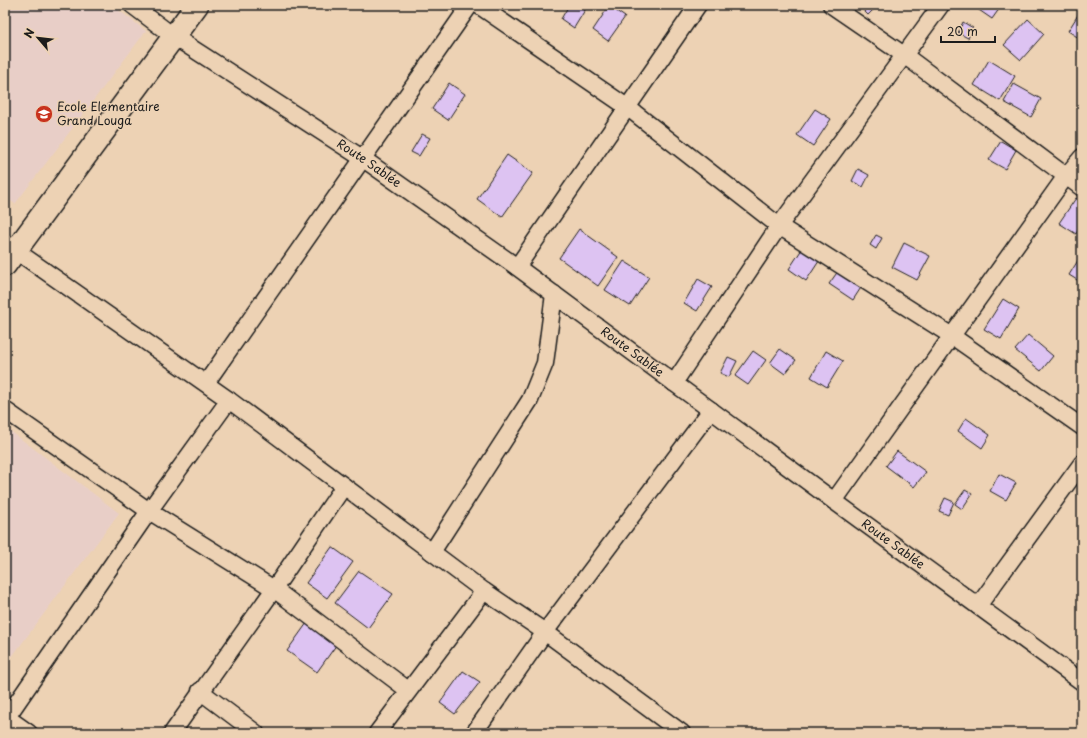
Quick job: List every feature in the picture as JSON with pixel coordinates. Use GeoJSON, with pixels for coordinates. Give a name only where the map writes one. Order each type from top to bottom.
{"type":"FeatureCollection","features":[{"type":"Feature","properties":{"kind":"street","name":"Route Sablée"},"geometry":{"type":"LineString","coordinates":[[132,5],[173,36],[362,158],[517,267],[1082,682]]}},
{"type":"Feature","properties":{"kind":"street"},"geometry":{"type":"LineString","coordinates":[[197,5],[9,253],[206,383],[432,552],[545,632],[682,733]]}},
{"type":"Feature","properties":{"kind":"street"},"geometry":{"type":"LineString","coordinates":[[206,383],[470,5]]}},
{"type":"Feature","properties":{"kind":"street"},"geometry":{"type":"LineString","coordinates":[[478,5],[627,107],[779,226],[952,336],[1082,427]]}},
{"type":"Feature","properties":{"kind":"street"},"geometry":{"type":"LineString","coordinates":[[517,267],[698,5]]}},
{"type":"Feature","properties":{"kind":"street"},"geometry":{"type":"LineString","coordinates":[[831,5],[904,55],[1082,188]]}},
{"type":"Feature","properties":{"kind":"street"},"geometry":{"type":"LineString","coordinates":[[674,383],[779,226],[941,5]]}},
{"type":"Feature","properties":{"kind":"street"},"geometry":{"type":"LineString","coordinates":[[834,501],[1066,176],[1082,157]]}},
{"type":"Feature","properties":{"kind":"street"},"geometry":{"type":"LineString","coordinates":[[432,552],[530,400],[545,363],[554,294]]}},
{"type":"Feature","properties":{"kind":"street"},"geometry":{"type":"LineString","coordinates":[[29,733],[6,717],[149,511],[229,400]]}},
{"type":"Feature","properties":{"kind":"street"},"geometry":{"type":"LineString","coordinates":[[5,410],[149,511],[274,589],[408,690]]}},
{"type":"Feature","properties":{"kind":"street"},"geometry":{"type":"LineString","coordinates":[[474,733],[545,632],[711,410]]}},
{"type":"Feature","properties":{"kind":"street"},"geometry":{"type":"LineString","coordinates":[[978,606],[1082,464]]}},
{"type":"Feature","properties":{"kind":"street"},"geometry":{"type":"LineString","coordinates":[[172,733],[200,691],[274,589],[344,486]]}},
{"type":"Feature","properties":{"kind":"street"},"geometry":{"type":"LineString","coordinates":[[377,733],[484,590]]}},
{"type":"Feature","properties":{"kind":"street"},"geometry":{"type":"LineString","coordinates":[[200,691],[256,733]]}},
{"type":"Feature","properties":{"kind":"shaded area","name":"Ecole Elementaire Grand Louga"},"geometry":{"type":"Polygon","coordinates":[[[5,5],[112,5],[146,31],[15,204],[5,196],[5,5]]]}},
{"type":"Feature","properties":{"kind":"shaded area"},"geometry":{"type":"Polygon","coordinates":[[[5,427],[119,513],[5,666],[5,427]]]}},
{"type":"Feature","properties":{"kind":"building"},"geometry":{"type":"Polygon","coordinates":[[[569,5],[588,5],[574,28],[561,19],[569,5]]]}},
{"type":"Feature","properties":{"kind":"building"},"geometry":{"type":"Polygon","coordinates":[[[858,5],[878,5],[868,15],[858,5]]]}},
{"type":"Feature","properties":{"kind":"building"},"geometry":{"type":"Polygon","coordinates":[[[978,5],[1002,5],[992,19],[976,8],[978,5]]]}},
{"type":"Feature","properties":{"kind":"building"},"geometry":{"type":"Polygon","coordinates":[[[609,6],[625,17],[608,41],[593,30],[609,6]]]}},
{"type":"Feature","properties":{"kind":"building"},"geometry":{"type":"Polygon","coordinates":[[[1081,10],[1082,11],[1082,40],[1068,31],[1081,10]]]}},
{"type":"Feature","properties":{"kind":"building"},"geometry":{"type":"Polygon","coordinates":[[[1028,19],[1044,34],[1021,60],[1004,45],[1028,19]]]}},
{"type":"Feature","properties":{"kind":"building"},"geometry":{"type":"Polygon","coordinates":[[[963,22],[973,28],[968,38],[958,33],[963,22]]]}},
{"type":"Feature","properties":{"kind":"building"},"geometry":{"type":"Polygon","coordinates":[[[989,60],[1015,76],[1000,101],[974,85],[989,60]]]}},
{"type":"Feature","properties":{"kind":"building"},"geometry":{"type":"Polygon","coordinates":[[[449,83],[465,94],[448,120],[432,109],[449,83]]]}},
{"type":"Feature","properties":{"kind":"building"},"geometry":{"type":"Polygon","coordinates":[[[1014,84],[1041,99],[1031,117],[1004,102],[1014,84]]]}},
{"type":"Feature","properties":{"kind":"building"},"geometry":{"type":"Polygon","coordinates":[[[815,109],[831,119],[813,146],[797,135],[815,109]]]}},
{"type":"Feature","properties":{"kind":"building"},"geometry":{"type":"Polygon","coordinates":[[[422,134],[430,138],[419,156],[411,152],[422,134]]]}},
{"type":"Feature","properties":{"kind":"building"},"geometry":{"type":"Polygon","coordinates":[[[1001,141],[1016,150],[1005,169],[989,160],[1001,141]]]}},
{"type":"Feature","properties":{"kind":"building"},"geometry":{"type":"Polygon","coordinates":[[[507,155],[533,173],[502,217],[477,199],[507,155]]]}},
{"type":"Feature","properties":{"kind":"building"},"geometry":{"type":"Polygon","coordinates":[[[858,169],[869,175],[863,187],[852,181],[858,169]]]}},
{"type":"Feature","properties":{"kind":"building"},"geometry":{"type":"Polygon","coordinates":[[[1076,198],[1082,202],[1082,223],[1076,234],[1059,223],[1076,198]]]}},
{"type":"Feature","properties":{"kind":"building"},"geometry":{"type":"Polygon","coordinates":[[[579,229],[618,257],[598,286],[559,258],[579,229]]]}},
{"type":"Feature","properties":{"kind":"building"},"geometry":{"type":"Polygon","coordinates":[[[876,235],[882,238],[876,249],[870,245],[876,235]]]}},
{"type":"Feature","properties":{"kind":"building"},"geometry":{"type":"Polygon","coordinates":[[[806,243],[823,255],[806,281],[789,269],[806,243]]]}},
{"type":"Feature","properties":{"kind":"building"},"geometry":{"type":"Polygon","coordinates":[[[904,243],[930,256],[917,280],[892,267],[904,243]]]}},
{"type":"Feature","properties":{"kind":"building"},"geometry":{"type":"Polygon","coordinates":[[[1082,254],[1082,283],[1069,275],[1082,254]]]}},
{"type":"Feature","properties":{"kind":"building"},"geometry":{"type":"Polygon","coordinates":[[[624,261],[649,277],[630,306],[605,290],[624,261]]]}},
{"type":"Feature","properties":{"kind":"building"},"geometry":{"type":"Polygon","coordinates":[[[841,267],[864,283],[853,300],[829,284],[841,267]]]}},
{"type":"Feature","properties":{"kind":"building"},"geometry":{"type":"Polygon","coordinates":[[[698,279],[712,287],[697,311],[684,303],[698,279]]]}},
{"type":"Feature","properties":{"kind":"building"},"geometry":{"type":"Polygon","coordinates":[[[1003,299],[1019,309],[1001,339],[984,329],[1003,299]]]}},
{"type":"Feature","properties":{"kind":"building"},"geometry":{"type":"Polygon","coordinates":[[[1028,335],[1053,356],[1041,371],[1015,350],[1028,335]]]}},
{"type":"Feature","properties":{"kind":"building"},"geometry":{"type":"Polygon","coordinates":[[[780,349],[796,360],[785,374],[770,363],[780,349]]]}},
{"type":"Feature","properties":{"kind":"building"},"geometry":{"type":"Polygon","coordinates":[[[753,351],[766,360],[748,385],[735,376],[753,351]]]}},
{"type":"Feature","properties":{"kind":"building"},"geometry":{"type":"Polygon","coordinates":[[[826,351],[843,361],[827,387],[811,377],[826,351]]]}},
{"type":"Feature","properties":{"kind":"building"},"geometry":{"type":"Polygon","coordinates":[[[728,357],[737,361],[729,377],[720,373],[728,357]]]}},
{"type":"Feature","properties":{"kind":"building"},"geometry":{"type":"Polygon","coordinates":[[[966,418],[990,435],[982,448],[958,431],[966,418]]]}},
{"type":"Feature","properties":{"kind":"building"},"geometry":{"type":"Polygon","coordinates":[[[897,451],[926,472],[914,487],[886,466],[897,451]]]}},
{"type":"Feature","properties":{"kind":"building"},"geometry":{"type":"Polygon","coordinates":[[[999,474],[1016,483],[1006,500],[990,491],[999,474]]]}},
{"type":"Feature","properties":{"kind":"building"},"geometry":{"type":"Polygon","coordinates":[[[965,490],[972,494],[962,509],[955,504],[965,490]]]}},
{"type":"Feature","properties":{"kind":"building"},"geometry":{"type":"Polygon","coordinates":[[[945,498],[954,502],[948,515],[939,511],[945,498]]]}},
{"type":"Feature","properties":{"kind":"building"},"geometry":{"type":"Polygon","coordinates":[[[332,547],[353,562],[327,598],[306,583],[332,547]]]}},
{"type":"Feature","properties":{"kind":"building"},"geometry":{"type":"Polygon","coordinates":[[[359,571],[393,594],[368,628],[335,603],[359,571]]]}},
{"type":"Feature","properties":{"kind":"building"},"geometry":{"type":"Polygon","coordinates":[[[307,623],[337,644],[317,672],[287,651],[307,623]]]}},
{"type":"Feature","properties":{"kind":"building"},"geometry":{"type":"Polygon","coordinates":[[[463,671],[480,682],[455,714],[440,703],[463,671]]]}},
{"type":"Feature","properties":{"kind":"place","name":"Ecole Elementaire Grand Louga"},"geometry":{"type":"Point","coordinates":[44,114]}}]}
